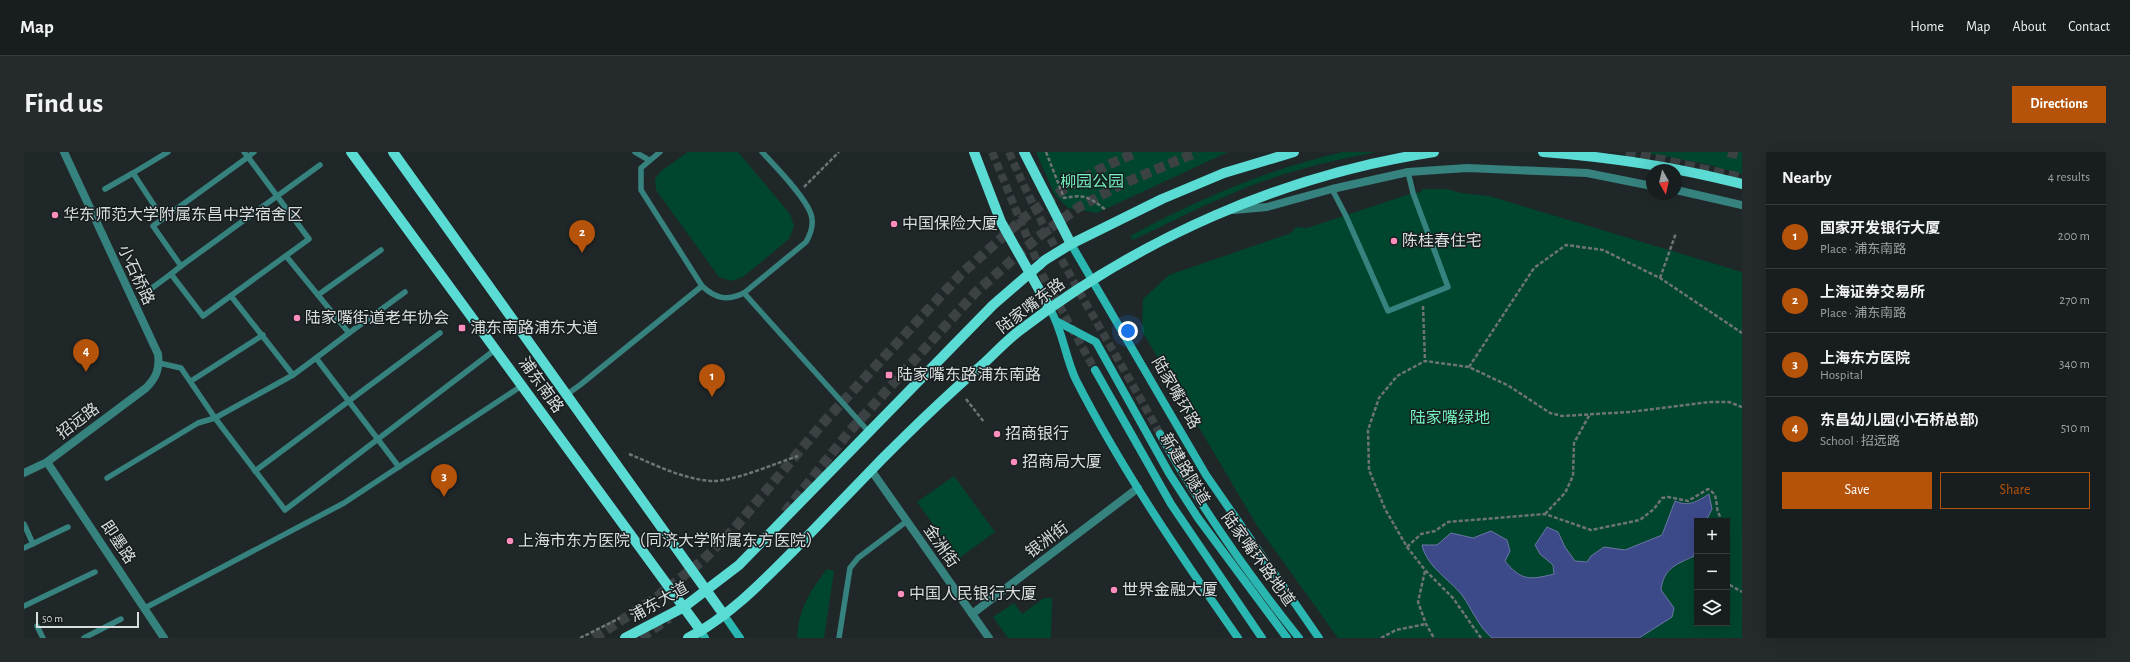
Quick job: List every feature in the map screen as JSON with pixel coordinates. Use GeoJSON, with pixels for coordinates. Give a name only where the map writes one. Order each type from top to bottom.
{"type":"FeatureCollection","features":[{"type":"Feature","properties":{"kind":"main road","name":"浦东南路"},"geometry":{"type":"LineString","coordinates":[[351,152],[523,385],[703,635]]}},
{"type":"Feature","properties":{"kind":"main road"},"geometry":{"type":"LineString","coordinates":[[974,152],[996,211],[1028,273],[1058,322],[1067,358],[1076,379],[1117,454],[1138,488],[1199,582],[1238,638]]}},
{"type":"Feature","properties":{"kind":"main road","name":"陆家嘴环路"},"geometry":{"type":"LineString","coordinates":[[1024,152],[1071,244],[1206,475],[1320,638]]}},
{"type":"Feature","properties":{"kind":"main road","name":"陆家嘴东路"},"geometry":{"type":"LineString","coordinates":[[707,591],[739,565],[993,305],[1028,273],[1071,244],[1162,200],[1224,173],[1294,152]]}},
{"type":"Feature","properties":{"kind":"main road","name":"陆家嘴东路"},"geometry":{"type":"LineString","coordinates":[[724,615],[758,587],[930,411],[1017,333],[1093,280],[1157,243],[1224,210],[1289,186],[1347,169],[1384,160],[1434,152]]}},
{"type":"Feature","properties":{"kind":"main road"},"geometry":{"type":"LineString","coordinates":[[1543,152],[1647,163],[1742,184]]}},
{"type":"Feature","properties":{"kind":"main road","name":"浦东南路"},"geometry":{"type":"LineString","coordinates":[[396,153],[566,395],[740,638]]}},
{"type":"Feature","properties":{"kind":"main road","name":"新建路隧道"},"geometry":{"type":"LineString","coordinates":[[1058,322],[1096,342],[1169,472],[1198,518],[1286,638]]}},
{"type":"Feature","properties":{"kind":"main road"},"geometry":{"type":"LineString","coordinates":[[1095,370],[1171,504],[1262,638]]}},
{"type":"Feature","properties":{"kind":"main road","name":"陆家嘴环路地道"},"geometry":{"type":"LineString","coordinates":[[1160,434],[1194,493],[1222,536],[1299,638]]}},
{"type":"Feature","properties":{"kind":"main road","name":"浦东大道"},"geometry":{"type":"LineString","coordinates":[[625,638],[684,607],[707,591]]}},
{"type":"Feature","properties":{"kind":"main road"},"geometry":{"type":"LineString","coordinates":[[688,638],[703,635],[724,615]]}},
{"type":"Feature","properties":{"kind":"street","name":"小石桥路"},"geometry":{"type":"LineString","coordinates":[[64,152],[158,354],[159,363]]}},
{"type":"Feature","properties":{"kind":"street"},"geometry":{"type":"LineString","coordinates":[[1224,210],[1266,207],[1332,189],[1408,172],[1467,168],[1587,173],[1646,185]]}},
{"type":"Feature","properties":{"kind":"street"},"geometry":{"type":"LineString","coordinates":[[1682,191],[1742,205]]}},
{"type":"Feature","properties":{"kind":"street","name":"招远路"},"geometry":{"type":"LineString","coordinates":[[24,473],[47,462],[146,388],[154,380],[159,363]]}},
{"type":"Feature","properties":{"kind":"street","name":"即墨路"},"geometry":{"type":"LineString","coordinates":[[47,462],[164,638]]}},
{"type":"Feature","properties":{"kind":"street","name":"金洲街"},"geometry":{"type":"LineString","coordinates":[[871,470],[989,638]]}},
{"type":"Feature","properties":{"kind":"street","name":"银洲街"},"geometry":{"type":"LineString","coordinates":[[972,614],[1138,488]]}},
{"type":"Feature","properties":{"kind":"lane"},"geometry":{"type":"LineString","coordinates":[[105,189],[168,152]]}},
{"type":"Feature","properties":{"kind":"lane"},"geometry":{"type":"LineString","coordinates":[[181,266],[153,226],[246,154],[254,152]]}},
{"type":"Feature","properties":{"kind":"lane"},"geometry":{"type":"LineString","coordinates":[[635,152],[649,160]]}},
{"type":"Feature","properties":{"kind":"lane"},"geometry":{"type":"LineString","coordinates":[[660,152],[641,168],[641,190],[702,286],[711,294],[722,299],[734,298],[744,293],[806,242],[811,231],[812,217],[798,193],[762,152]]}},
{"type":"Feature","properties":{"kind":"lane"},"geometry":{"type":"LineString","coordinates":[[171,274],[203,316],[309,239],[246,154]]}},
{"type":"Feature","properties":{"kind":"lane"},"geometry":{"type":"LineString","coordinates":[[148,291],[320,165]]}},
{"type":"Feature","properties":{"kind":"lane"},"geometry":{"type":"LineString","coordinates":[[1332,189],[1346,216],[1388,311],[1448,287],[1413,194],[1408,172]]}},
{"type":"Feature","properties":{"kind":"lane"},"geometry":{"type":"LineString","coordinates":[[133,173],[163,219]]}},
{"type":"Feature","properties":{"kind":"lane"},"geometry":{"type":"LineString","coordinates":[[318,295],[380,250]]}},
{"type":"Feature","properties":{"kind":"lane"},"geometry":{"type":"LineString","coordinates":[[286,256],[349,333]]}},
{"type":"Feature","properties":{"kind":"lane"},"geometry":{"type":"LineString","coordinates":[[566,395],[702,286]]}},
{"type":"Feature","properties":{"kind":"lane"},"geometry":{"type":"LineString","coordinates":[[107,478],[198,423],[215,418],[292,375],[405,292]]}},
{"type":"Feature","properties":{"kind":"lane"},"geometry":{"type":"LineString","coordinates":[[744,293],[869,432]]}},
{"type":"Feature","properties":{"kind":"lane"},"geometry":{"type":"LineString","coordinates":[[231,296],[263,335],[292,375]]}},
{"type":"Feature","properties":{"kind":"lane"},"geometry":{"type":"LineString","coordinates":[[255,471],[440,333]]}},
{"type":"Feature","properties":{"kind":"lane"},"geometry":{"type":"LineString","coordinates":[[191,381],[263,335]]}},
{"type":"Feature","properties":{"kind":"lane"},"geometry":{"type":"LineString","coordinates":[[159,363],[181,368],[215,418],[285,510],[496,349]]}},
{"type":"Feature","properties":{"kind":"lane"},"geometry":{"type":"LineString","coordinates":[[316,358],[399,467]]}},
{"type":"Feature","properties":{"kind":"lane"},"geometry":{"type":"LineString","coordinates":[[145,608],[344,503],[523,385]]}},
{"type":"Feature","properties":{"kind":"lane"},"geometry":{"type":"LineString","coordinates":[[839,638],[850,568],[858,558],[907,521]]}},
{"type":"Feature","properties":{"kind":"lane"},"geometry":{"type":"LineString","coordinates":[[24,524],[33,544]]}},
{"type":"Feature","properties":{"kind":"lane"},"geometry":{"type":"LineString","coordinates":[[24,548],[68,527]]}},
{"type":"Feature","properties":{"kind":"lane"},"geometry":{"type":"LineString","coordinates":[[24,606],[95,572]]}},
{"type":"Feature","properties":{"kind":"lane"},"geometry":{"type":"LineString","coordinates":[[84,638],[121,619]]}},
{"type":"Feature","properties":{"kind":"lane"},"geometry":{"type":"LineString","coordinates":[[37,626],[43,638]]}},
{"type":"Feature","properties":{"kind":"path"},"geometry":{"type":"LineString","coordinates":[[798,193],[839,152]]}},
{"type":"Feature","properties":{"kind":"path"},"geometry":{"type":"LineString","coordinates":[[1046,152],[1064,198],[1080,195],[1094,200],[1106,210]]}},
{"type":"Feature","properties":{"kind":"path"},"geometry":{"type":"LineString","coordinates":[[1660,278],[1676,233]]}},
{"type":"Feature","properties":{"kind":"path"},"geometry":{"type":"LineString","coordinates":[[1469,367],[1534,268],[1566,246],[1603,250],[1660,278],[1742,333]]}},
{"type":"Feature","properties":{"kind":"path"},"geometry":{"type":"LineString","coordinates":[[1423,297],[1425,361]]}},
{"type":"Feature","properties":{"kind":"path"},"geometry":{"type":"LineString","coordinates":[[1481,638],[1452,598],[1425,570],[1407,547],[1385,509],[1369,470],[1368,430],[1379,398],[1397,376],[1425,361],[1469,367],[1509,386],[1550,413],[1562,416],[1590,413],[1630,412],[1709,402],[1729,402],[1742,407]]}},
{"type":"Feature","properties":{"kind":"path"},"geometry":{"type":"LineString","coordinates":[[966,399],[984,422]]}},
{"type":"Feature","properties":{"kind":"path"},"geometry":{"type":"LineString","coordinates":[[1545,514],[1565,493],[1573,476],[1574,443],[1590,413]]}},
{"type":"Feature","properties":{"kind":"path"},"geometry":{"type":"LineString","coordinates":[[630,454],[684,476],[713,481],[740,475],[798,456]]}},
{"type":"Feature","properties":{"kind":"path"},"geometry":{"type":"LineString","coordinates":[[1407,547],[1421,534],[1435,531],[1448,522],[1545,514],[1591,530],[1640,520],[1654,509],[1662,498],[1668,497],[1688,501],[1708,490],[1714,492],[1721,518]]}},
{"type":"Feature","properties":{"kind":"path"},"geometry":{"type":"LineString","coordinates":[[1425,570],[1418,602],[1426,624],[1434,638]]}},
{"type":"Feature","properties":{"kind":"path"},"geometry":{"type":"LineString","coordinates":[[1730,585],[1742,592]]}},
{"type":"Feature","properties":{"kind":"path","name":"浦东大道"},"geometry":{"type":"LineString","coordinates":[[580,638],[620,618]]}},
{"type":"Feature","properties":{"kind":"path"},"geometry":{"type":"LineString","coordinates":[[1381,638],[1396,630],[1426,624]]}},
{"type":"Feature","properties":{"kind":"green space"},"geometry":{"type":"Polygon","coordinates":[[[688,152],[738,152],[790,214],[794,226],[789,239],[743,277],[731,281],[719,277],[656,190],[655,179],[661,171],[688,152]]]}},
{"type":"Feature","properties":{"kind":"green space","name":"柳园公园"},"geometry":{"type":"Polygon","coordinates":[[[1036,152],[1228,152],[1097,213],[1068,208],[1055,195],[1036,152]]]}},
{"type":"Feature","properties":{"kind":"green space"},"geometry":{"type":"Polygon","coordinates":[[[1343,152],[1376,152],[1337,160],[1261,182],[1212,202],[1133,240],[1130,236],[1156,222],[1234,186],[1288,167],[1343,152]]]}},
{"type":"Feature","properties":{"kind":"green space"},"geometry":{"type":"Polygon","coordinates":[[[1641,152],[1742,152],[1742,174],[1706,164],[1641,152]]]}},
{"type":"Feature","properties":{"kind":"green space","name":"陆家嘴绿地"},"geometry":{"type":"Polygon","coordinates":[[[1421,189],[1447,189],[1461,193],[1489,196],[1742,272],[1742,638],[1338,638],[1256,524],[1142,331],[1143,299],[1169,275],[1291,233],[1296,227],[1307,228],[1413,193],[1422,192],[1421,189]]]}},
{"type":"Feature","properties":{"kind":"green space"},"geometry":{"type":"Polygon","coordinates":[[[954,476],[995,532],[958,559],[917,502],[954,476]]]}},
{"type":"Feature","properties":{"kind":"green space"},"geometry":{"type":"Polygon","coordinates":[[[827,569],[834,571],[824,638],[797,638],[802,610],[810,593],[827,569]]]}},
{"type":"Feature","properties":{"kind":"green space"},"geometry":{"type":"Polygon","coordinates":[[[1044,598],[1052,598],[1051,638],[1008,638],[993,617],[1014,603],[1022,614],[1044,598]]]}},
{"type":"Feature","properties":{"kind":"water"},"geometry":{"type":"Polygon","coordinates":[[[1709,494],[1712,509],[1708,518],[1694,518],[1694,556],[1676,565],[1668,572],[1665,576],[1661,590],[1674,608],[1672,617],[1639,638],[1492,638],[1479,623],[1462,595],[1428,560],[1422,545],[1437,545],[1451,533],[1473,538],[1491,531],[1507,540],[1510,551],[1505,561],[1511,568],[1521,575],[1532,578],[1554,574],[1553,565],[1540,554],[1535,545],[1547,527],[1558,532],[1565,547],[1575,561],[1587,562],[1591,556],[1604,547],[1625,550],[1662,535],[1675,501],[1688,504],[1709,494]]]}},
{"type":"Feature","properties":{"kind":"tunnel"},"geometry":{"type":"LineString","coordinates":[[992,152],[1044,278],[1095,370]]}},
{"type":"Feature","properties":{"kind":"tunnel"},"geometry":{"type":"LineString","coordinates":[[1009,152],[1043,225],[1160,434]]}},
{"type":"Feature","properties":{"kind":"tunnel"},"geometry":{"type":"LineString","coordinates":[[594,638],[654,599],[702,561],[733,530],[824,422],[961,274],[1025,217],[1067,187],[1108,165],[1137,152]]}},
{"type":"Feature","properties":{"kind":"tunnel"},"geometry":{"type":"LineString","coordinates":[[785,512],[849,432],[977,291],[1038,237],[1079,207],[1120,185],[1197,152]]}},
{"type":"Feature","properties":{"kind":"tunnel"},"geometry":{"type":"LineString","coordinates":[[1626,152],[1742,178]]}},
{"type":"Feature","properties":{"kind":"tunnel"},"geometry":{"type":"LineString","coordinates":[[1728,152],[1742,155]]}},
{"type":"Feature","properties":{"kind":"tunnel"},"geometry":{"type":"LineString","coordinates":[[641,638],[669,618]]}},
{"type":"Feature","properties":{"kind":"place","name":"华东师范大学附属东昌中学宿舍区"},"geometry":{"type":"Point","coordinates":[55,215]}},
{"type":"Feature","properties":{"kind":"place","name":"中国保险大厦"},"geometry":{"type":"Point","coordinates":[894,224]}},
{"type":"Feature","properties":{"kind":"place","name":"陈桂春住宅"},"geometry":{"type":"Point","coordinates":[1394,241]}},
{"type":"Feature","properties":{"kind":"place","name":"上海证券交易所"},"geometry":{"type":"Point","coordinates":[582,253]}},
{"type":"Feature","properties":{"kind":"place","name":"陆家嘴街道老年协会"},"geometry":{"type":"Point","coordinates":[297,318]}},
{"type":"Feature","properties":{"kind":"place","name":"浦东南路浦东大道"},"geometry":{"type":"Point","coordinates":[462,328]}},
{"type":"Feature","properties":{"kind":"place","name":"东昌幼儿园(小石桥总部)"},"geometry":{"type":"Point","coordinates":[86,372]}},
{"type":"Feature","properties":{"kind":"place","name":"陆家嘴东路浦东南路"},"geometry":{"type":"Point","coordinates":[889,375]}},
{"type":"Feature","properties":{"kind":"place","name":"国家开发银行大厦"},"geometry":{"type":"Point","coordinates":[712,397]}},
{"type":"Feature","properties":{"kind":"place","name":"招商银行"},"geometry":{"type":"Point","coordinates":[997,434]}},
{"type":"Feature","properties":{"kind":"place","name":"招商局大厦"},"geometry":{"type":"Point","coordinates":[1014,462]}},
{"type":"Feature","properties":{"kind":"place","name":"上海东方医院"},"geometry":{"type":"Point","coordinates":[444,497]}},
{"type":"Feature","properties":{"kind":"place","name":"上海市东方医院（同济大学附属东方医院）"},"geometry":{"type":"Point","coordinates":[510,541]}},
{"type":"Feature","properties":{"kind":"place","name":"世界金融大厦"},"geometry":{"type":"Point","coordinates":[1114,590]}},
{"type":"Feature","properties":{"kind":"place","name":"中国人民银行大厦"},"geometry":{"type":"Point","coordinates":[901,594]}}]}
